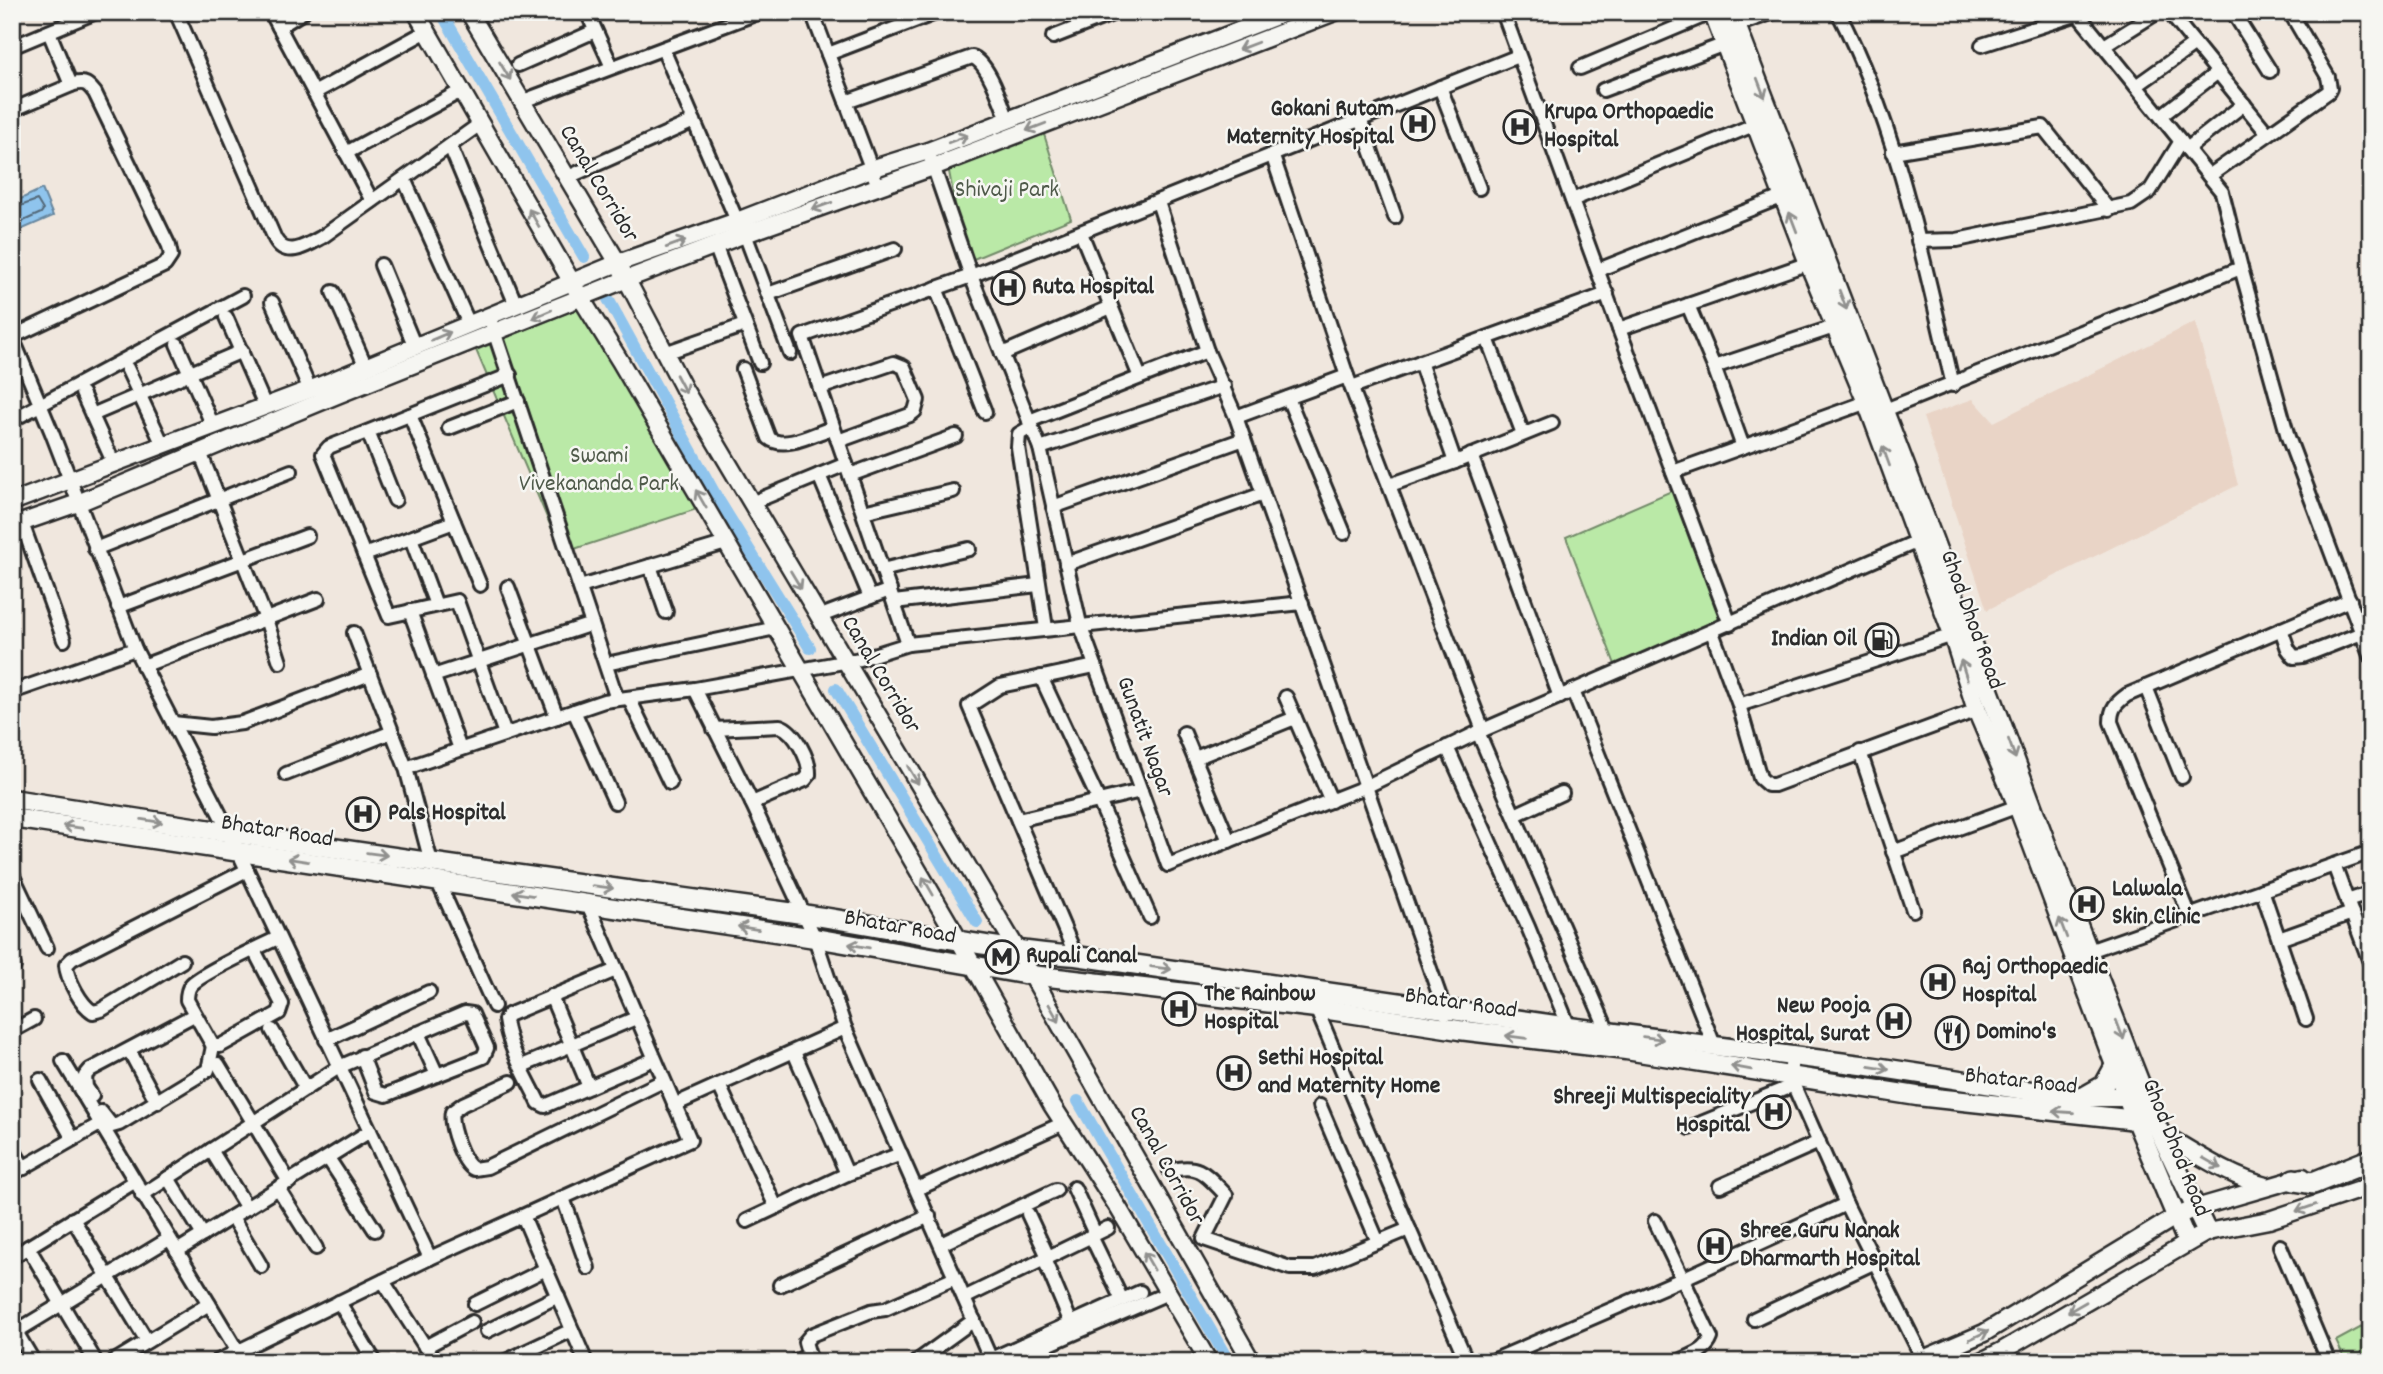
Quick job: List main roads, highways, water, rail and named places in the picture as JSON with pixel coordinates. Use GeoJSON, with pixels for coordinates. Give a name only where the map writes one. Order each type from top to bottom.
{"type":"FeatureCollection","features":[{"type":"Feature","properties":{"kind":"highway"},"geometry":{"type":"LineString","coordinates":[[2303,1182],[2371,1160]]}},
{"type":"Feature","properties":{"kind":"main road","name":"Ghod Dhod Road"},"geometry":{"type":"LineString","coordinates":[[1713,12],[1728,28],[1756,124],[1809,263],[1924,538],[1977,710],[2018,806],[2136,1121],[2187,1242]]}},
{"type":"Feature","properties":{"kind":"main road"},"geometry":{"type":"LineString","coordinates":[[1728,28],[1885,410],[1924,538],[2146,1097],[2207,1232]]}},
{"type":"Feature","properties":{"kind":"main road"},"geometry":{"type":"LineString","coordinates":[[12,799],[230,834],[803,914],[1018,951],[1076,956],[1569,1027],[1792,1056],[2085,1106],[2146,1097]]}},
{"type":"Feature","properties":{"kind":"main road","name":"Bhatar Road"},"geometry":{"type":"LineString","coordinates":[[12,818],[588,904],[1032,975],[1316,1008],[1447,1028],[1626,1050],[1792,1081],[1917,1096],[2085,1106],[2159,1128]]}},
{"type":"Feature","properties":{"kind":"main road"},"geometry":{"type":"LineString","coordinates":[[2085,1106],[2104,1085],[2115,1065]]}},
{"type":"Feature","properties":{"kind":"main road"},"geometry":{"type":"LineString","coordinates":[[2085,1106],[2127,1132],[2142,1146],[2152,1161]]}},
{"type":"Feature","properties":{"kind":"water"},"geometry":{"type":"Polygon","coordinates":[[[42,189],[53,216],[16,232],[12,224],[12,203],[42,189]]]}},
{"type":"Feature","properties":{"kind":"waterway"},"geometry":{"type":"LineString","coordinates":[[441,12],[584,257]]}},
{"type":"Feature","properties":{"kind":"waterway"},"geometry":{"type":"LineString","coordinates":[[608,299],[716,496],[810,648]]}},
{"type":"Feature","properties":{"kind":"waterway"},"geometry":{"type":"LineString","coordinates":[[836,689],[977,922]]}},
{"type":"Feature","properties":{"kind":"waterway"},"geometry":{"type":"LineString","coordinates":[[1078,1101],[1229,1362]]}},
{"type":"Feature","properties":{"kind":"place","name":"Gokani Rutam Maternity Hospital"},"geometry":{"type":"Point","coordinates":[1418,124]}},
{"type":"Feature","properties":{"kind":"place","name":"Krupa Orthopaedic Hospital"},"geometry":{"type":"Point","coordinates":[1520,127]}},
{"type":"Feature","properties":{"kind":"place","name":"Ruta Hospital"},"geometry":{"type":"Point","coordinates":[1008,288]}},
{"type":"Feature","properties":{"kind":"place","name":"Indian Oil"},"geometry":{"type":"Point","coordinates":[1882,640]}},
{"type":"Feature","properties":{"kind":"place","name":"Pals Hospital"},"geometry":{"type":"Point","coordinates":[363,814]}},
{"type":"Feature","properties":{"kind":"place","name":"Lalwala Skin Clinic"},"geometry":{"type":"Point","coordinates":[2087,904]}},
{"type":"Feature","properties":{"kind":"place","name":"Rupali Canal"},"geometry":{"type":"Point","coordinates":[1002,957]}},
{"type":"Feature","properties":{"kind":"place","name":"Raj Orthopaedic Hospital"},"geometry":{"type":"Point","coordinates":[1938,982]}},
{"type":"Feature","properties":{"kind":"place","name":"The Rainbow Hospital"},"geometry":{"type":"Point","coordinates":[1179,1009]}},
{"type":"Feature","properties":{"kind":"place","name":"New Pooja Hospital, Surat"},"geometry":{"type":"Point","coordinates":[1894,1021]}},
{"type":"Feature","properties":{"kind":"place","name":"Domino's"},"geometry":{"type":"Point","coordinates":[1952,1033]}},
{"type":"Feature","properties":{"kind":"place","name":"Sethi Hospital and Maternity Home"},"geometry":{"type":"Point","coordinates":[1234,1073]}},
{"type":"Feature","properties":{"kind":"place","name":"Shreeji Multispeciality Hospital"},"geometry":{"type":"Point","coordinates":[1774,1112]}},
{"type":"Feature","properties":{"kind":"place","name":"Shree Guru Nanak Dharmarth Hospital"},"geometry":{"type":"Point","coordinates":[1715,1246]}},
{"type":"Feature","properties":{"kind":"park label","name":"Shivaji Park"},"geometry":{"type":"Point","coordinates":[1007,191]}},
{"type":"Feature","properties":{"kind":"park label","name":"Swami Vivekananda Park"},"geometry":{"type":"Point","coordinates":[599,471]}}]}
